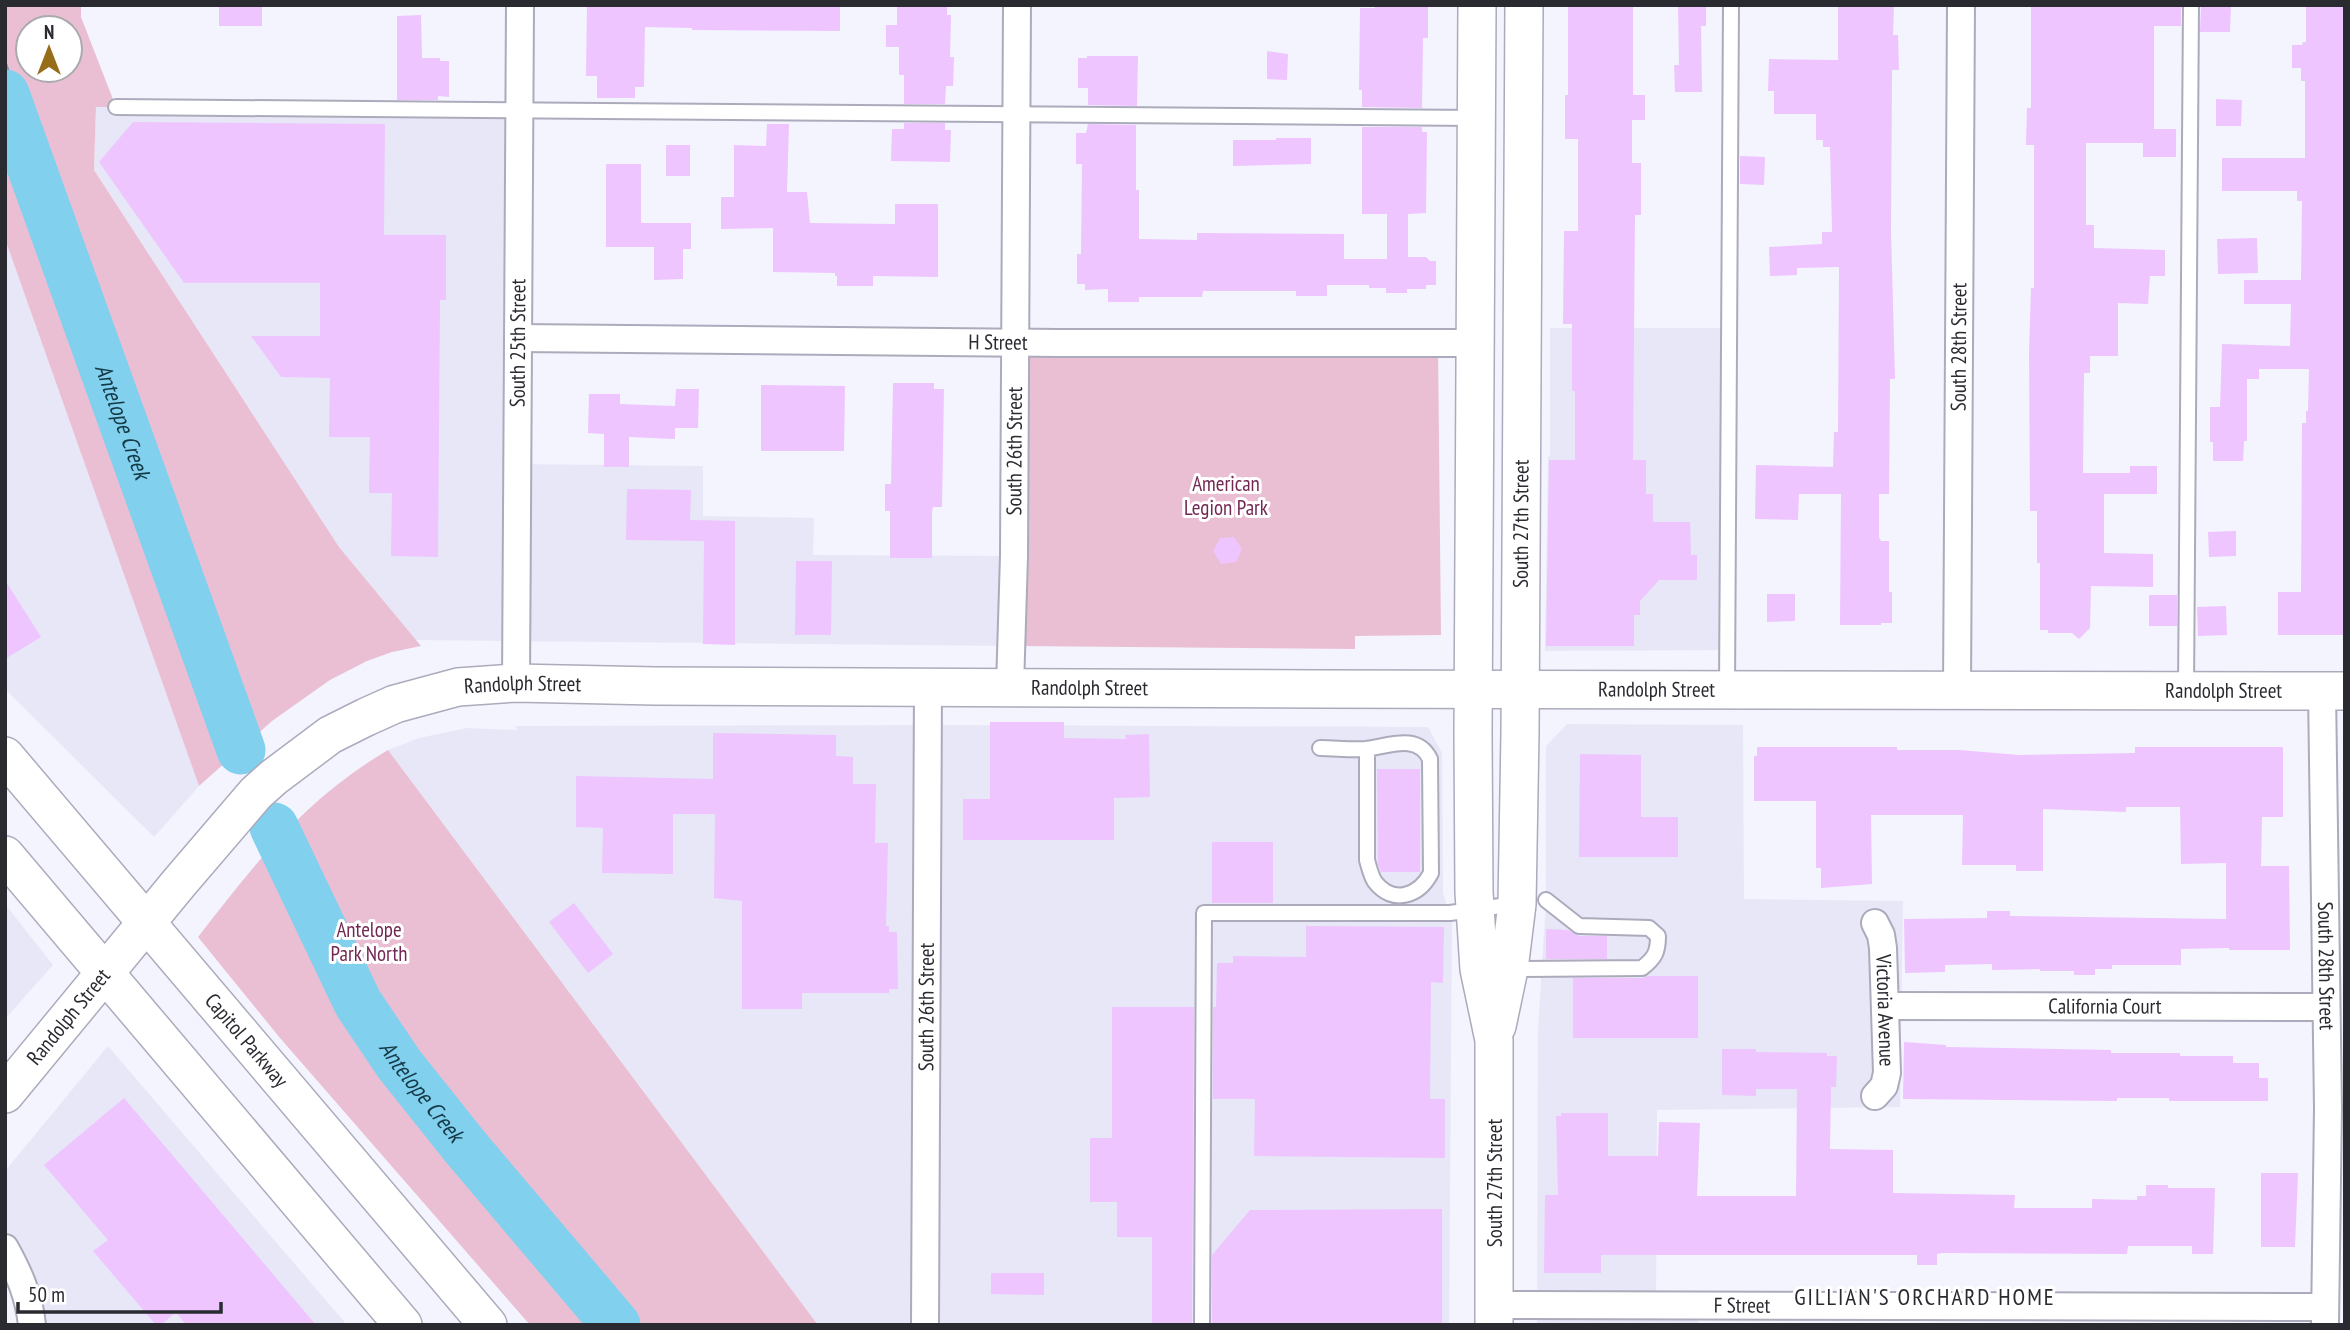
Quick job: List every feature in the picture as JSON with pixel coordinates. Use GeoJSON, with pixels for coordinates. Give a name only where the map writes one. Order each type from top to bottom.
{"type":"FeatureCollection","features":[{"type":"Feature","properties":{"kind":"main road","name":"South 27th Street"},"geometry":{"type":"LineString","coordinates":[[1477,5],[1473,688],[1475,910],[1479,969],[1494,1041],[1494,1315]]}},
{"type":"Feature","properties":{"kind":"main road","name":"South 27th Street"},"geometry":{"type":"LineString","coordinates":[[1494,1041],[1509,970],[1532,902],[1520,688],[1524,5]]}},
{"type":"Feature","properties":{"kind":"main road","name":"Randolph Street"},"geometry":{"type":"LineString","coordinates":[[5,1094],[256,793],[288,765],[330,735],[376,712],[431,694],[486,684],[2333,691]]}},
{"type":"Feature","properties":{"kind":"main road","name":"Capitol Parkway"},"geometry":{"type":"LineString","coordinates":[[5,756],[488,1325]]}},
{"type":"Feature","properties":{"kind":"main road"},"geometry":{"type":"LineString","coordinates":[[5,855],[403,1325]]}},
{"type":"Feature","properties":{"kind":"street","name":"South 25th Street"},"geometry":{"type":"LineString","coordinates":[[516,683],[520,5]]}},
{"type":"Feature","properties":{"kind":"street","name":"South 26th Street"},"geometry":{"type":"LineString","coordinates":[[1010,687],[1016,343],[1017,5]]}},
{"type":"Feature","properties":{"kind":"street","name":"South 28th Street"},"geometry":{"type":"LineString","coordinates":[[1957,690],[1961,5]]}},
{"type":"Feature","properties":{"kind":"street","name":"H Street"},"geometry":{"type":"LineString","coordinates":[[518,338],[1016,343],[1476,343]]}},
{"type":"Feature","properties":{"kind":"street","name":"South 26th Street"},"geometry":{"type":"LineString","coordinates":[[925,1325],[928,687]]}},
{"type":"Feature","properties":{"kind":"street","name":"South 28th Street"},"geometry":{"type":"LineString","coordinates":[[2325,1316],[2335,1141],[2325,1007],[2333,691]]}},
{"type":"Feature","properties":{"kind":"street","name":"Victoria Avenue"},"geometry":{"type":"LineString","coordinates":[[1875,923],[1883,948],[1887,1073],[1884,1086],[1875,1096]]}},
{"type":"Feature","properties":{"kind":"street","name":"California Court"},"geometry":{"type":"LineString","coordinates":[[1885,1006],[2325,1007]]}},
{"type":"Feature","properties":{"kind":"street"},"geometry":{"type":"LineString","coordinates":[[5,1248],[20,1275],[30,1306],[32,1325]]}},
{"type":"Feature","properties":{"kind":"street","name":"F Street"},"geometry":{"type":"LineString","coordinates":[[1494,1315],[1578,1310],[2325,1316]]}},
{"type":"Feature","properties":{"kind":"lane"},"geometry":{"type":"LineString","coordinates":[[1727,690],[1731,5]]}},
{"type":"Feature","properties":{"kind":"lane"},"geometry":{"type":"LineString","coordinates":[[2186,690],[2191,5]]}},
{"type":"Feature","properties":{"kind":"lane"},"geometry":{"type":"LineString","coordinates":[[116,107],[1476,118]]}},
{"type":"Feature","properties":{"kind":"lane"},"geometry":{"type":"LineString","coordinates":[[1320,748],[1367,749],[1387,744],[1410,744],[1420,746],[1426,751],[1430,759],[1431,873],[1426,884],[1407,895],[1385,891],[1375,882],[1367,860],[1367,749]]}},
{"type":"Feature","properties":{"kind":"lane"},"geometry":{"type":"LineString","coordinates":[[1202,1325],[1204,913],[1450,913],[1532,902],[1579,926],[1649,928],[1658,936],[1654,959],[1643,968],[1509,970]]}},
{"type":"Feature","properties":{"kind":"shaded area"},"geometry":{"type":"Polygon","coordinates":[[[96,107],[520,111],[517,464],[703,466],[703,516],[814,518],[813,555],[1014,556],[1011,646],[416,640],[339,547],[94,170],[96,107]]]}},
{"type":"Feature","properties":{"kind":"shaded area"},"geometry":{"type":"Polygon","coordinates":[[[5,239],[199,786],[154,837],[5,689],[5,239]]]}},
{"type":"Feature","properties":{"kind":"shaded area"},"geometry":{"type":"Polygon","coordinates":[[[1550,328],[1729,328],[1727,650],[1545,651],[1550,328]]]}},
{"type":"Feature","properties":{"kind":"shaded area"},"geometry":{"type":"Polygon","coordinates":[[[1567,724],[1743,725],[1744,899],[1903,901],[1900,1107],[1657,1110],[1656,1305],[1699,1305],[1698,1325],[1537,1325],[1538,1029],[1546,900],[1546,746],[1567,724]]]}},
{"type":"Feature","properties":{"kind":"shaded area"},"geometry":{"type":"Polygon","coordinates":[[[515,726],[1428,727],[1442,753],[1443,893],[1452,924],[1449,1325],[818,1325],[388,750],[419,738],[467,728],[518,730],[515,726]]]}},
{"type":"Feature","properties":{"kind":"shaded area"},"geometry":{"type":"Polygon","coordinates":[[[5,904],[53,965],[5,1019],[5,904]]]}},
{"type":"Feature","properties":{"kind":"shaded area"},"geometry":{"type":"Polygon","coordinates":[[[108,1046],[347,1325],[32,1325],[5,1248],[5,1171],[108,1046]]]}},
{"type":"Feature","properties":{"kind":"green space"},"geometry":{"type":"Polygon","coordinates":[[[5,5],[81,5],[81,14],[14,14],[14,84],[84,84],[84,25],[116,107],[96,107],[94,170],[339,547],[421,646],[367,661],[330,680],[272,721],[199,786],[5,239],[5,5]]]}},
{"type":"Feature","properties":{"kind":"green space","name":"American Legion Park"},"geometry":{"type":"Polygon","coordinates":[[[1016,343],[1438,344],[1441,635],[1355,636],[1355,649],[1011,646],[1016,343]]]}},
{"type":"Feature","properties":{"kind":"green space","name":"Antelope Park North"},"geometry":{"type":"Polygon","coordinates":[[[388,750],[818,1325],[530,1325],[280,1038],[198,937],[240,883],[307,811],[332,789],[388,750]]]}},
{"type":"Feature","properties":{"kind":"water"},"geometry":{"type":"Polygon","coordinates":[[[5,60],[56,237],[17,167],[5,138],[5,60]]]}},
{"type":"Feature","properties":{"kind":"building"},"geometry":{"type":"Polygon","coordinates":[[[219,5],[262,5],[262,26],[219,26],[219,5]]]}},
{"type":"Feature","properties":{"kind":"building"},"geometry":{"type":"Polygon","coordinates":[[[587,5],[840,5],[840,31],[645,27],[644,87],[635,87],[635,98],[597,98],[597,76],[586,76],[587,5]]]}},
{"type":"Feature","properties":{"kind":"building"},"geometry":{"type":"Polygon","coordinates":[[[897,5],[947,5],[947,15],[951,15],[950,57],[954,57],[953,86],[946,86],[945,104],[904,104],[904,75],[899,75],[899,47],[886,47],[886,25],[897,25],[897,5]]]}},
{"type":"Feature","properties":{"kind":"building"},"geometry":{"type":"Polygon","coordinates":[[[1375,5],[1428,5],[1428,38],[1423,38],[1422,108],[1362,107],[1362,90],[1359,90],[1360,8],[1375,8],[1375,5]]]}},
{"type":"Feature","properties":{"kind":"building"},"geometry":{"type":"Polygon","coordinates":[[[1568,5],[1633,5],[1633,95],[1645,95],[1645,120],[1632,120],[1632,163],[1641,163],[1641,215],[1635,215],[1633,460],[1646,460],[1646,494],[1653,494],[1653,522],[1690,522],[1691,555],[1697,555],[1697,580],[1659,580],[1640,601],[1640,615],[1634,615],[1634,646],[1546,646],[1549,460],[1575,460],[1572,324],[1563,324],[1564,231],[1578,231],[1578,139],[1565,139],[1568,5]]]}},
{"type":"Feature","properties":{"kind":"building"},"geometry":{"type":"Polygon","coordinates":[[[1678,5],[1706,5],[1706,26],[1701,26],[1702,92],[1675,92],[1674,65],[1679,65],[1678,5]]]}},
{"type":"Feature","properties":{"kind":"building"},"geometry":{"type":"Polygon","coordinates":[[[1838,5],[1894,5],[1893,35],[1898,35],[1899,70],[1892,70],[1891,231],[1895,379],[1890,379],[1889,494],[1879,494],[1879,537],[1881,541],[1889,541],[1892,623],[1881,625],[1840,625],[1841,494],[1799,494],[1798,520],[1755,519],[1756,465],[1833,467],[1834,432],[1838,432],[1839,267],[1797,268],[1797,275],[1770,276],[1769,247],[1822,244],[1822,232],[1832,232],[1830,147],[1823,147],[1823,140],[1816,140],[1816,114],[1774,114],[1774,91],[1768,91],[1769,59],[1838,60],[1838,5]]]}},
{"type":"Feature","properties":{"kind":"building"},"geometry":{"type":"Polygon","coordinates":[[[2031,5],[2181,5],[2181,26],[2154,26],[2154,129],[2176,129],[2176,157],[2143,157],[2143,143],[2086,143],[2086,225],[2094,225],[2094,248],[2165,250],[2165,276],[2150,276],[2148,304],[2118,303],[2118,356],[2090,356],[2090,373],[2084,373],[2083,473],[2130,473],[2130,466],[2157,466],[2157,494],[2104,494],[2104,553],[2153,554],[2153,587],[2091,586],[2090,628],[2079,639],[2072,633],[2048,633],[2048,630],[2040,630],[2037,511],[2030,511],[2029,352],[2031,288],[2034,288],[2034,145],[2026,145],[2027,108],[2031,108],[2031,5]]]}},
{"type":"Feature","properties":{"kind":"building"},"geometry":{"type":"Polygon","coordinates":[[[2201,5],[2231,5],[2230,32],[2200,32],[2201,5]]]}},
{"type":"Feature","properties":{"kind":"building"},"geometry":{"type":"Polygon","coordinates":[[[2306,5],[2345,5],[2345,635],[2278,635],[2278,592],[2301,592],[2302,423],[2306,423],[2308,411],[2309,369],[2259,369],[2259,379],[2247,379],[2247,441],[2244,441],[2243,461],[2213,461],[2213,442],[2210,442],[2210,407],[2220,407],[2222,344],[2290,346],[2291,304],[2244,304],[2244,280],[2301,280],[2302,201],[2297,201],[2297,191],[2222,191],[2222,158],[2305,158],[2305,81],[2301,81],[2301,68],[2292,68],[2292,45],[2306,42],[2306,5]]]}},
{"type":"Feature","properties":{"kind":"building"},"geometry":{"type":"Polygon","coordinates":[[[421,15],[422,58],[449,61],[449,97],[438,96],[438,100],[397,100],[397,16],[421,15]]]}},
{"type":"Feature","properties":{"kind":"building"},"geometry":{"type":"Polygon","coordinates":[[[1267,51],[1288,54],[1287,80],[1267,79],[1267,51]]]}},
{"type":"Feature","properties":{"kind":"building"},"geometry":{"type":"Polygon","coordinates":[[[1138,56],[1137,106],[1088,105],[1088,88],[1078,88],[1078,58],[1138,56]]]}},
{"type":"Feature","properties":{"kind":"building"},"geometry":{"type":"Polygon","coordinates":[[[2216,99],[2242,100],[2241,126],[2216,126],[2216,99]]]}},
{"type":"Feature","properties":{"kind":"building"},"geometry":{"type":"Polygon","coordinates":[[[133,122],[385,124],[384,235],[446,235],[446,300],[440,300],[438,557],[391,556],[392,493],[369,493],[370,437],[329,437],[330,378],[281,377],[251,336],[320,336],[320,283],[184,283],[99,162],[133,122]]]}},
{"type":"Feature","properties":{"kind":"building"},"geometry":{"type":"Polygon","coordinates":[[[904,123],[945,123],[945,130],[951,130],[950,162],[891,161],[892,129],[904,129],[904,123]]]}},
{"type":"Feature","properties":{"kind":"building"},"geometry":{"type":"Polygon","coordinates":[[[767,124],[789,124],[787,192],[807,192],[810,223],[895,224],[895,204],[938,204],[938,277],[873,276],[873,286],[837,286],[835,273],[773,272],[773,228],[721,229],[721,197],[734,197],[734,145],[766,146],[767,124]]]}},
{"type":"Feature","properties":{"kind":"building"},"geometry":{"type":"Polygon","coordinates":[[[1088,124],[1136,125],[1139,239],[1197,240],[1197,233],[1344,234],[1344,259],[1387,259],[1387,214],[1362,214],[1362,127],[1422,127],[1422,132],[1427,132],[1426,213],[1408,214],[1408,257],[1426,257],[1430,261],[1436,261],[1436,285],[1426,285],[1426,289],[1407,289],[1407,293],[1386,293],[1386,288],[1369,288],[1369,285],[1327,285],[1327,296],[1296,296],[1296,291],[1203,291],[1202,297],[1139,297],[1139,302],[1108,302],[1108,289],[1085,290],[1085,284],[1077,284],[1077,254],[1081,254],[1082,164],[1076,164],[1076,133],[1086,133],[1088,124]]]}},
{"type":"Feature","properties":{"kind":"building"},"geometry":{"type":"Polygon","coordinates":[[[1311,138],[1311,164],[1233,166],[1233,140],[1311,138]]]}},
{"type":"Feature","properties":{"kind":"building"},"geometry":{"type":"Polygon","coordinates":[[[666,145],[690,145],[690,176],[666,176],[666,145]]]}},
{"type":"Feature","properties":{"kind":"building"},"geometry":{"type":"Polygon","coordinates":[[[1740,156],[1765,157],[1764,185],[1740,184],[1740,156]]]}},
{"type":"Feature","properties":{"kind":"building"},"geometry":{"type":"Polygon","coordinates":[[[606,164],[641,164],[641,223],[691,223],[691,249],[683,249],[683,279],[654,280],[654,247],[606,247],[606,164]]]}},
{"type":"Feature","properties":{"kind":"building"},"geometry":{"type":"Polygon","coordinates":[[[2257,238],[2258,273],[2218,274],[2217,239],[2257,238]]]}},
{"type":"Feature","properties":{"kind":"building"},"geometry":{"type":"Polygon","coordinates":[[[893,383],[934,383],[934,389],[944,389],[942,507],[933,507],[932,512],[932,558],[890,558],[890,511],[885,511],[885,484],[891,484],[893,383]]]}},
{"type":"Feature","properties":{"kind":"building"},"geometry":{"type":"Polygon","coordinates":[[[761,385],[845,386],[844,451],[761,451],[761,385]]]}},
{"type":"Feature","properties":{"kind":"building"},"geometry":{"type":"Polygon","coordinates":[[[676,389],[699,389],[698,428],[675,428],[675,439],[629,437],[629,467],[604,467],[604,434],[588,433],[589,394],[620,394],[620,404],[675,406],[676,389]]]}},
{"type":"Feature","properties":{"kind":"building"},"geometry":{"type":"Polygon","coordinates":[[[627,489],[691,490],[690,520],[735,521],[735,645],[703,644],[704,541],[626,540],[627,489]]]}},
{"type":"Feature","properties":{"kind":"building"},"geometry":{"type":"Polygon","coordinates":[[[2236,531],[2236,556],[2209,557],[2208,532],[2236,531]]]}},
{"type":"Feature","properties":{"kind":"building"},"geometry":{"type":"Polygon","coordinates":[[[1234,537],[1242,549],[1236,562],[1221,564],[1213,551],[1220,538],[1234,537]]]}},
{"type":"Feature","properties":{"kind":"building"},"geometry":{"type":"Polygon","coordinates":[[[796,561],[832,561],[831,635],[795,635],[796,561]]]}},
{"type":"Feature","properties":{"kind":"building"},"geometry":{"type":"Polygon","coordinates":[[[5,580],[41,637],[5,659],[5,580]]]}},
{"type":"Feature","properties":{"kind":"building"},"geometry":{"type":"Polygon","coordinates":[[[1767,594],[1795,594],[1795,621],[1767,622],[1767,594]]]}},
{"type":"Feature","properties":{"kind":"building"},"geometry":{"type":"Polygon","coordinates":[[[2149,595],[2177,595],[2177,626],[2149,626],[2149,595]]]}},
{"type":"Feature","properties":{"kind":"building"},"geometry":{"type":"Polygon","coordinates":[[[2226,606],[2227,635],[2198,636],[2197,607],[2226,606]]]}},
{"type":"Feature","properties":{"kind":"building"},"geometry":{"type":"Polygon","coordinates":[[[990,722],[1064,722],[1064,738],[1126,739],[1125,735],[1149,734],[1150,797],[1114,798],[1114,840],[963,840],[963,799],[990,799],[990,722]]]}},
{"type":"Feature","properties":{"kind":"building"},"geometry":{"type":"Polygon","coordinates":[[[713,733],[836,735],[836,756],[853,757],[853,784],[876,784],[875,843],[888,843],[886,926],[889,926],[889,932],[897,932],[898,989],[889,989],[889,993],[802,993],[802,1009],[742,1009],[742,901],[714,898],[715,814],[673,814],[673,874],[602,873],[603,828],[576,827],[576,776],[713,779],[713,733]]]}},
{"type":"Feature","properties":{"kind":"building"},"geometry":{"type":"Polygon","coordinates":[[[1757,747],[1897,747],[1897,750],[1959,750],[2019,755],[2135,753],[2135,747],[2283,747],[2283,817],[2262,817],[2261,866],[2289,866],[2290,950],[2181,949],[2181,965],[2112,965],[2112,969],[2095,969],[2095,975],[2074,975],[2074,971],[2040,969],[1992,970],[1992,964],[1945,965],[1945,972],[1905,973],[1904,919],[1987,918],[1987,911],[2010,911],[2010,916],[2226,919],[2226,863],[2181,864],[2180,807],[2126,807],[2126,812],[2043,809],[2043,871],[2016,871],[2016,865],[1962,865],[1963,815],[1871,815],[1872,884],[1821,888],[1821,868],[1816,868],[1816,801],[1754,801],[1754,756],[1757,756],[1757,747]]]}},
{"type":"Feature","properties":{"kind":"building"},"geometry":{"type":"Polygon","coordinates":[[[1580,754],[1641,755],[1641,817],[1678,817],[1678,857],[1579,857],[1580,754]]]}},
{"type":"Feature","properties":{"kind":"building"},"geometry":{"type":"Polygon","coordinates":[[[1377,769],[1420,769],[1420,872],[1381,872],[1378,864],[1377,769]]]}},
{"type":"Feature","properties":{"kind":"building"},"geometry":{"type":"Polygon","coordinates":[[[1212,842],[1273,842],[1273,903],[1212,903],[1212,842]]]}},
{"type":"Feature","properties":{"kind":"building"},"geometry":{"type":"Polygon","coordinates":[[[574,903],[613,954],[588,973],[549,922],[574,903]]]}},
{"type":"Feature","properties":{"kind":"building"},"geometry":{"type":"Polygon","coordinates":[[[1306,926],[1444,927],[1443,983],[1431,982],[1430,1099],[1445,1099],[1445,1158],[1254,1156],[1255,1099],[1213,1099],[1213,1007],[1216,1007],[1217,963],[1233,963],[1233,956],[1306,957],[1306,926]]]}},
{"type":"Feature","properties":{"kind":"building"},"geometry":{"type":"Polygon","coordinates":[[[1546,929],[1568,930],[1579,936],[1607,936],[1607,959],[1546,959],[1546,929]]]}},
{"type":"Feature","properties":{"kind":"building"},"geometry":{"type":"Polygon","coordinates":[[[1698,976],[1698,1038],[1573,1038],[1573,978],[1698,976]]]}},
{"type":"Feature","properties":{"kind":"building"},"geometry":{"type":"Polygon","coordinates":[[[1112,1007],[1194,1007],[1192,1325],[1152,1325],[1152,1237],[1117,1237],[1117,1202],[1090,1202],[1090,1138],[1112,1138],[1112,1007]]]}},
{"type":"Feature","properties":{"kind":"building"},"geometry":{"type":"Polygon","coordinates":[[[1904,1042],[1946,1047],[2111,1050],[2111,1053],[2233,1056],[2233,1063],[2259,1063],[2259,1078],[2268,1078],[2268,1101],[2169,1101],[2169,1098],[2117,1098],[2117,1101],[1903,1099],[1904,1042]]]}},
{"type":"Feature","properties":{"kind":"building"},"geometry":{"type":"Polygon","coordinates":[[[1722,1049],[1827,1053],[1827,1056],[1837,1056],[1836,1087],[1831,1087],[1830,1149],[1893,1150],[1893,1193],[2015,1195],[2014,1208],[2092,1208],[2092,1199],[2137,1200],[2137,1196],[2146,1196],[2146,1185],[2215,1188],[2213,1254],[2192,1254],[2192,1246],[2128,1246],[2127,1254],[1943,1253],[1937,1254],[1937,1265],[1917,1265],[1917,1255],[1601,1255],[1601,1273],[1544,1273],[1545,1195],[1558,1195],[1556,1116],[1561,1116],[1561,1113],[1608,1113],[1608,1156],[1658,1156],[1659,1122],[1700,1123],[1697,1196],[1796,1196],[1797,1089],[1756,1089],[1756,1096],[1722,1095],[1722,1049]]]}},
{"type":"Feature","properties":{"kind":"building"},"geometry":{"type":"Polygon","coordinates":[[[124,1098],[316,1325],[186,1325],[176,1312],[161,1325],[156,1325],[93,1251],[108,1240],[44,1165],[124,1098]]]}},
{"type":"Feature","properties":{"kind":"building"},"geometry":{"type":"Polygon","coordinates":[[[2261,1173],[2298,1173],[2295,1247],[2261,1247],[2261,1173]]]}},
{"type":"Feature","properties":{"kind":"building"},"geometry":{"type":"Polygon","coordinates":[[[1442,1209],[1442,1325],[1212,1325],[1212,1255],[1250,1210],[1442,1209]]]}},
{"type":"Feature","properties":{"kind":"building"},"geometry":{"type":"Polygon","coordinates":[[[991,1273],[1044,1273],[1044,1295],[991,1294],[991,1273]]]}},
{"type":"Feature","properties":{"kind":"waterway","name":"Antelope Creek"},"geometry":{"type":"LineString","coordinates":[[5,94],[241,750]]}},
{"type":"Feature","properties":{"kind":"waterway","name":"Antelope Creek"},"geometry":{"type":"LineString","coordinates":[[274,827],[358,1003],[399,1064],[466,1148],[616,1325]]}},
{"type":"Feature","properties":{"kind":"district","name":"GILLIAN'S ORCHARD HOME"},"geometry":{"type":"Point","coordinates":[1925,1297]}}]}
